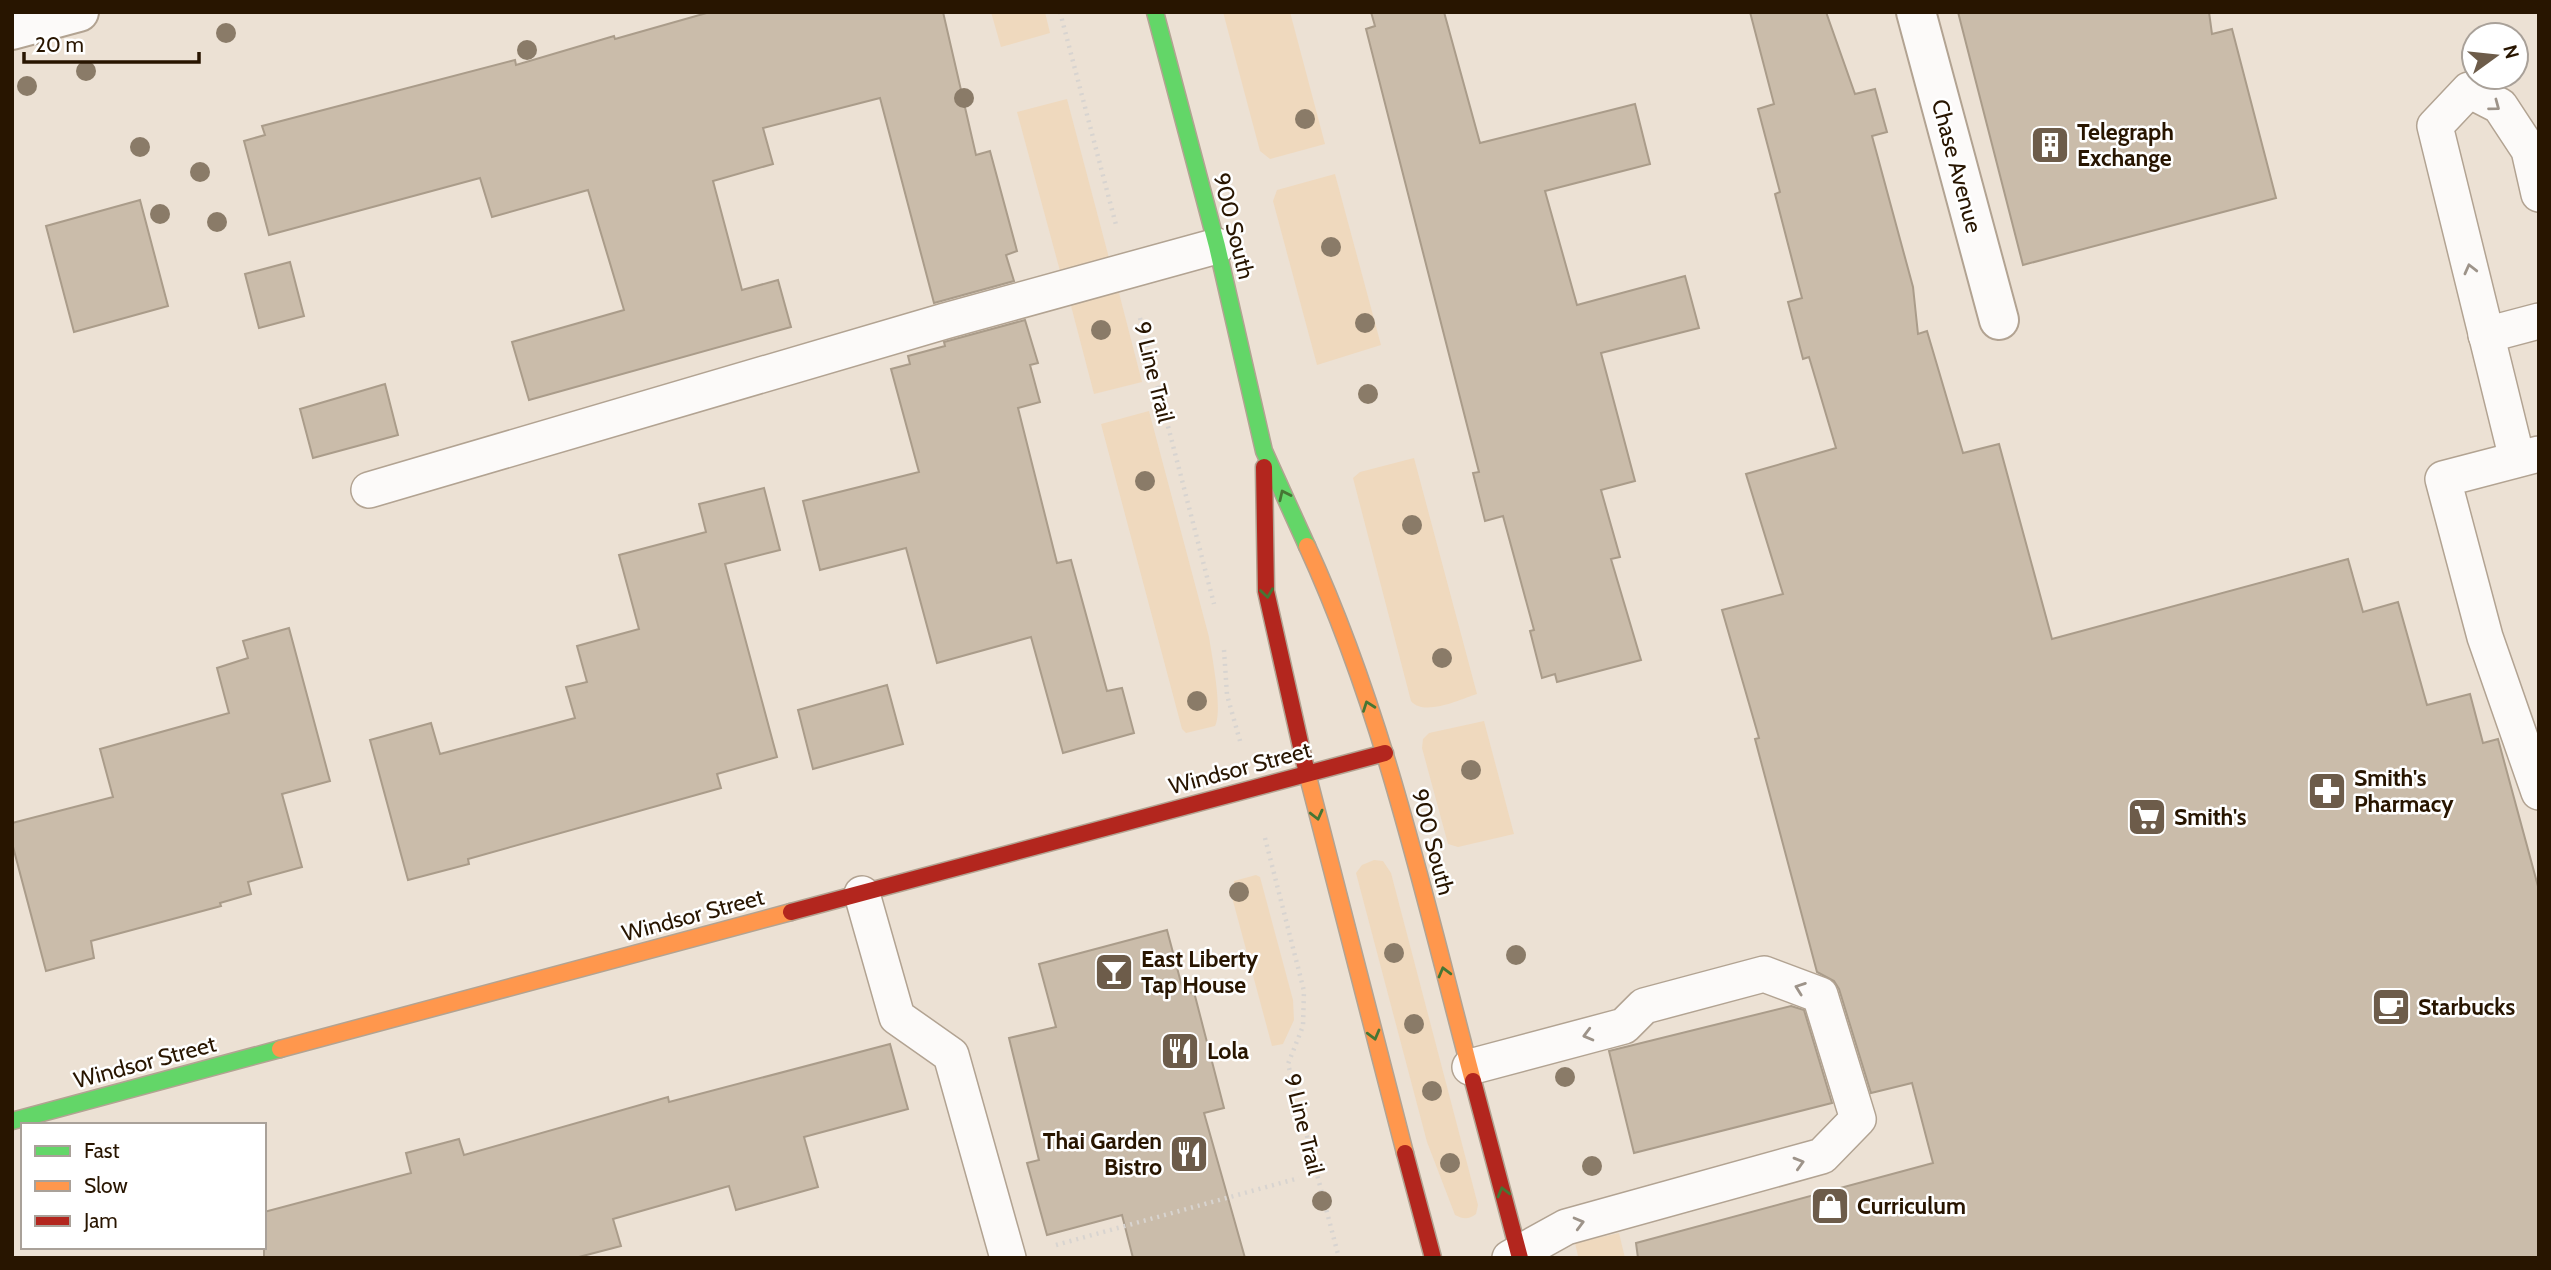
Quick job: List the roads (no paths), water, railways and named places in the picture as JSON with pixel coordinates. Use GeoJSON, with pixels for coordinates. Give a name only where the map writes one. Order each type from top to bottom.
{"type":"FeatureCollection","features":[{"type":"Feature","properties":{"kind":"street"},"geometry":{"type":"LineString","coordinates":[[12,30],[79,12]]}},
{"type":"Feature","properties":{"kind":"street","name":"900 South"},"geometry":{"type":"LineString","coordinates":[[1155,12],[1217,246],[1264,451],[1324,583],[1385,753],[1470,1067],[1516,1257]]}},
{"type":"Feature","properties":{"kind":"street","name":"Chase Avenue"},"geometry":{"type":"LineString","coordinates":[[1916,12],[1999,320]]}},
{"type":"Feature","properties":{"kind":"street","name":"900 South"},"geometry":{"type":"LineString","coordinates":[[1264,451],[1266,591],[1307,774],[1433,1258]]}},
{"type":"Feature","properties":{"kind":"street","name":"Windsor Street"},"geometry":{"type":"LineString","coordinates":[[12,1121],[1385,753]]}},
{"type":"Feature","properties":{"kind":"lane"},"geometry":{"type":"LineString","coordinates":[[2538,788],[2485,637],[2443,479],[2528,456],[2486,335],[2435,126],[2469,90],[2500,106],[2529,150],[2539,194]]}},
{"type":"Feature","properties":{"kind":"lane"},"geometry":{"type":"LineString","coordinates":[[369,490],[1217,246]]}},
{"type":"Feature","properties":{"kind":"lane"},"geometry":{"type":"LineString","coordinates":[[2486,335],[2539,321]]}},
{"type":"Feature","properties":{"kind":"lane"},"geometry":{"type":"LineString","coordinates":[[862,894],[897,1017],[951,1055],[1007,1258]]}},
{"type":"Feature","properties":{"kind":"lane"},"geometry":{"type":"LineString","coordinates":[[1470,1067],[1624,1026],[1644,1006],[1763,974],[1820,995],[1858,1119],[1822,1156],[1566,1227],[1516,1257]]}},
{"type":"Feature","properties":{"kind":"place","name":"Telegraph Exchange"},"geometry":{"type":"Point","coordinates":[2050,145]}},
{"type":"Feature","properties":{"kind":"place","name":"Smith's Pharmacy"},"geometry":{"type":"Point","coordinates":[2327,791]}},
{"type":"Feature","properties":{"kind":"place","name":"Smith's"},"geometry":{"type":"Point","coordinates":[2147,817]}},
{"type":"Feature","properties":{"kind":"place","name":"East Liberty Tap House"},"geometry":{"type":"Point","coordinates":[1114,972]}},
{"type":"Feature","properties":{"kind":"place","name":"Starbucks"},"geometry":{"type":"Point","coordinates":[2391,1007]}},
{"type":"Feature","properties":{"kind":"place","name":"Lola"},"geometry":{"type":"Point","coordinates":[1180,1051]}},
{"type":"Feature","properties":{"kind":"place","name":"Thai Garden Bistro"},"geometry":{"type":"Point","coordinates":[1189,1154]}},
{"type":"Feature","properties":{"kind":"place","name":"Curriculum"},"geometry":{"type":"Point","coordinates":[1830,1206]}}]}
